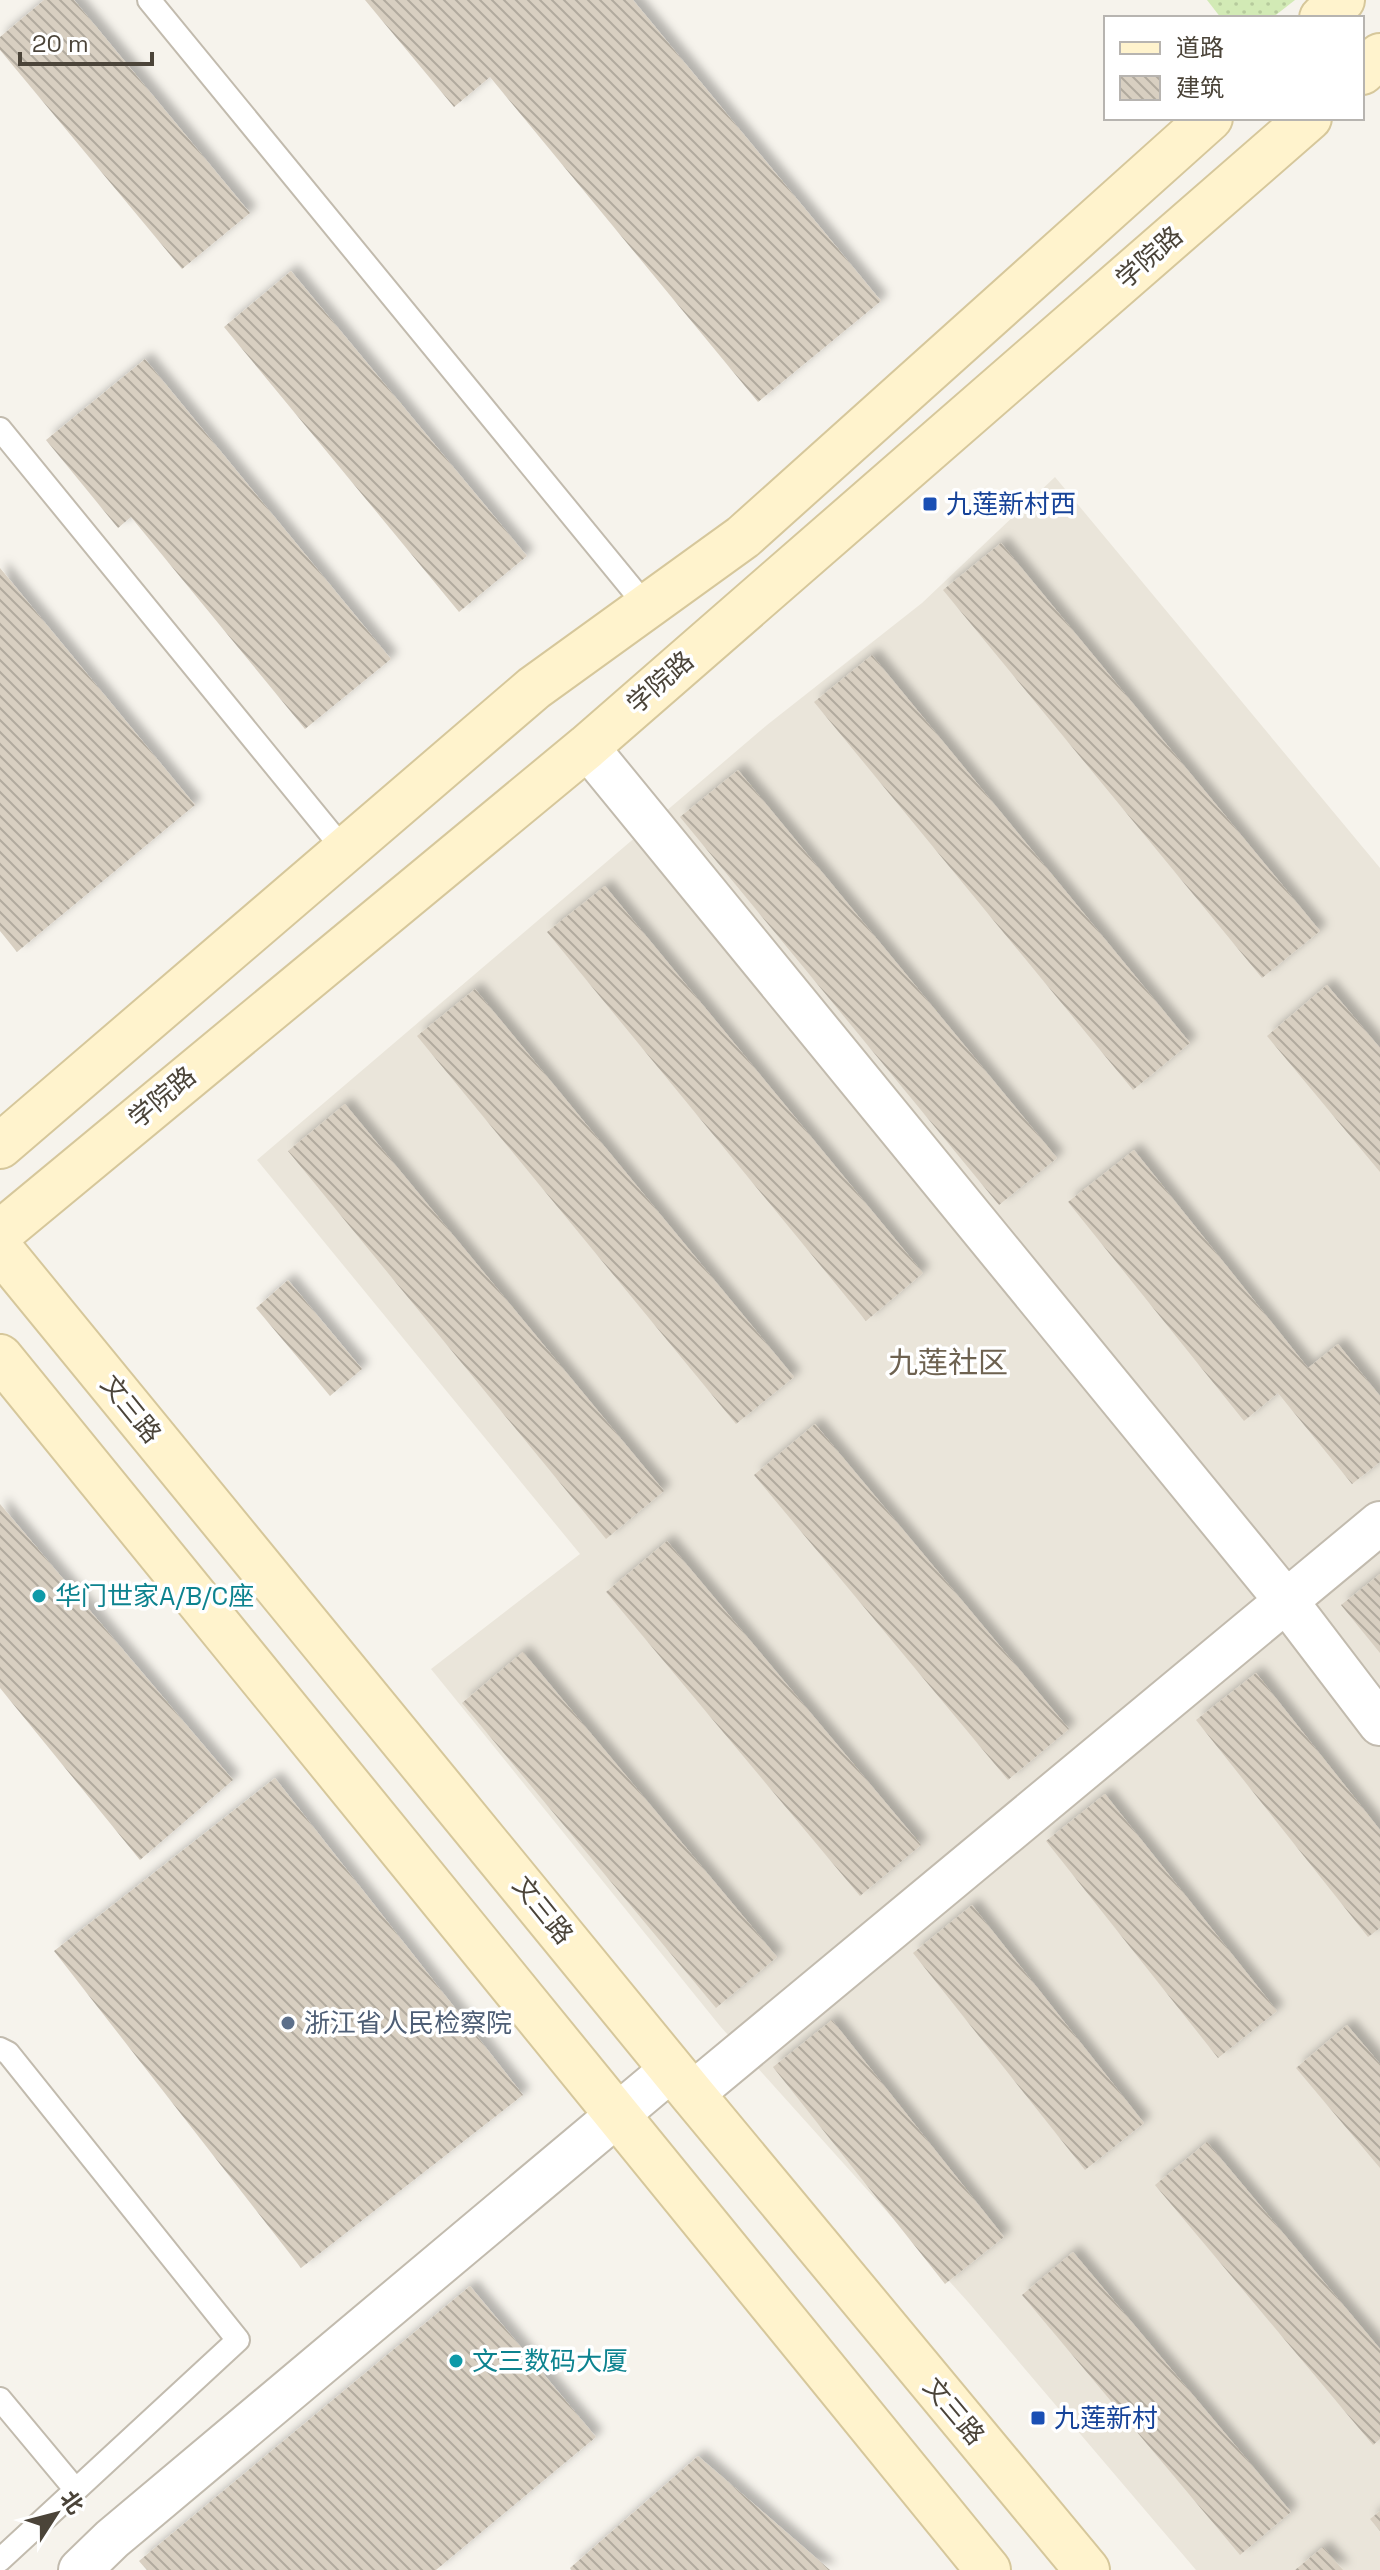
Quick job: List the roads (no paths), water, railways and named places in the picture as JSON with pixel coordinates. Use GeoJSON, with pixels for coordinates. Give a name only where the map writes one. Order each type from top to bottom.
{"type":"FeatureCollection","features":[{"type":"Feature","properties":{"kind":"main road"},"geometry":{"type":"LineString","coordinates":[[1324,16],[1342,0]]}},
{"type":"Feature","properties":{"kind":"main road"},"geometry":{"type":"LineString","coordinates":[[1364,70],[1380,56]]}},
{"type":"Feature","properties":{"kind":"main road"},"geometry":{"type":"LineString","coordinates":[[0,1146],[534,688],[743,537],[1208,120]]}},
{"type":"Feature","properties":{"kind":"main road","name":"学院路"},"geometry":{"type":"LineString","coordinates":[[0,1233],[587,747],[1307,120]]}},
{"type":"Feature","properties":{"kind":"main road","name":"文三路"},"geometry":{"type":"LineString","coordinates":[[0,1249],[1087,2570]]}},
{"type":"Feature","properties":{"kind":"main road"},"geometry":{"type":"LineString","coordinates":[[0,1357],[988,2570]]}},
{"type":"Feature","properties":{"kind":"street"},"geometry":{"type":"LineString","coordinates":[[587,747],[1287,1602],[1380,1724]]}},
{"type":"Feature","properties":{"kind":"street"},"geometry":{"type":"LineString","coordinates":[[80,2570],[112,2539],[618,2113],[682,2081],[1287,1602],[1380,1523]]}},
{"type":"Feature","properties":{"kind":"lane"},"geometry":{"type":"LineString","coordinates":[[149,0],[647,607]]}},
{"type":"Feature","properties":{"kind":"lane"},"geometry":{"type":"LineString","coordinates":[[0,429],[345,851]]}},
{"type":"Feature","properties":{"kind":"lane"},"geometry":{"type":"LineString","coordinates":[[0,2049],[8,2053],[238,2340],[0,2560]]}},
{"type":"Feature","properties":{"kind":"lane"},"geometry":{"type":"LineString","coordinates":[[0,2399],[75,2489]]}},
{"type":"Feature","properties":{"kind":"place","name":"九莲新村西"},"geometry":{"type":"Point","coordinates":[930,504]}},
{"type":"Feature","properties":{"kind":"place","name":"华门世家A/B/C座"},"geometry":{"type":"Point","coordinates":[39,1596]}},
{"type":"Feature","properties":{"kind":"place","name":"浙江省人民检察院"},"geometry":{"type":"Point","coordinates":[288,2023]}},
{"type":"Feature","properties":{"kind":"place","name":"文三数码大厦"},"geometry":{"type":"Point","coordinates":[456,2361]}},
{"type":"Feature","properties":{"kind":"place","name":"九莲新村"},"geometry":{"type":"Point","coordinates":[1038,2418]}},
{"type":"Feature","properties":{"kind":"district","name":"九莲社区"},"geometry":{"type":"Point","coordinates":[948,1362]}}]}
